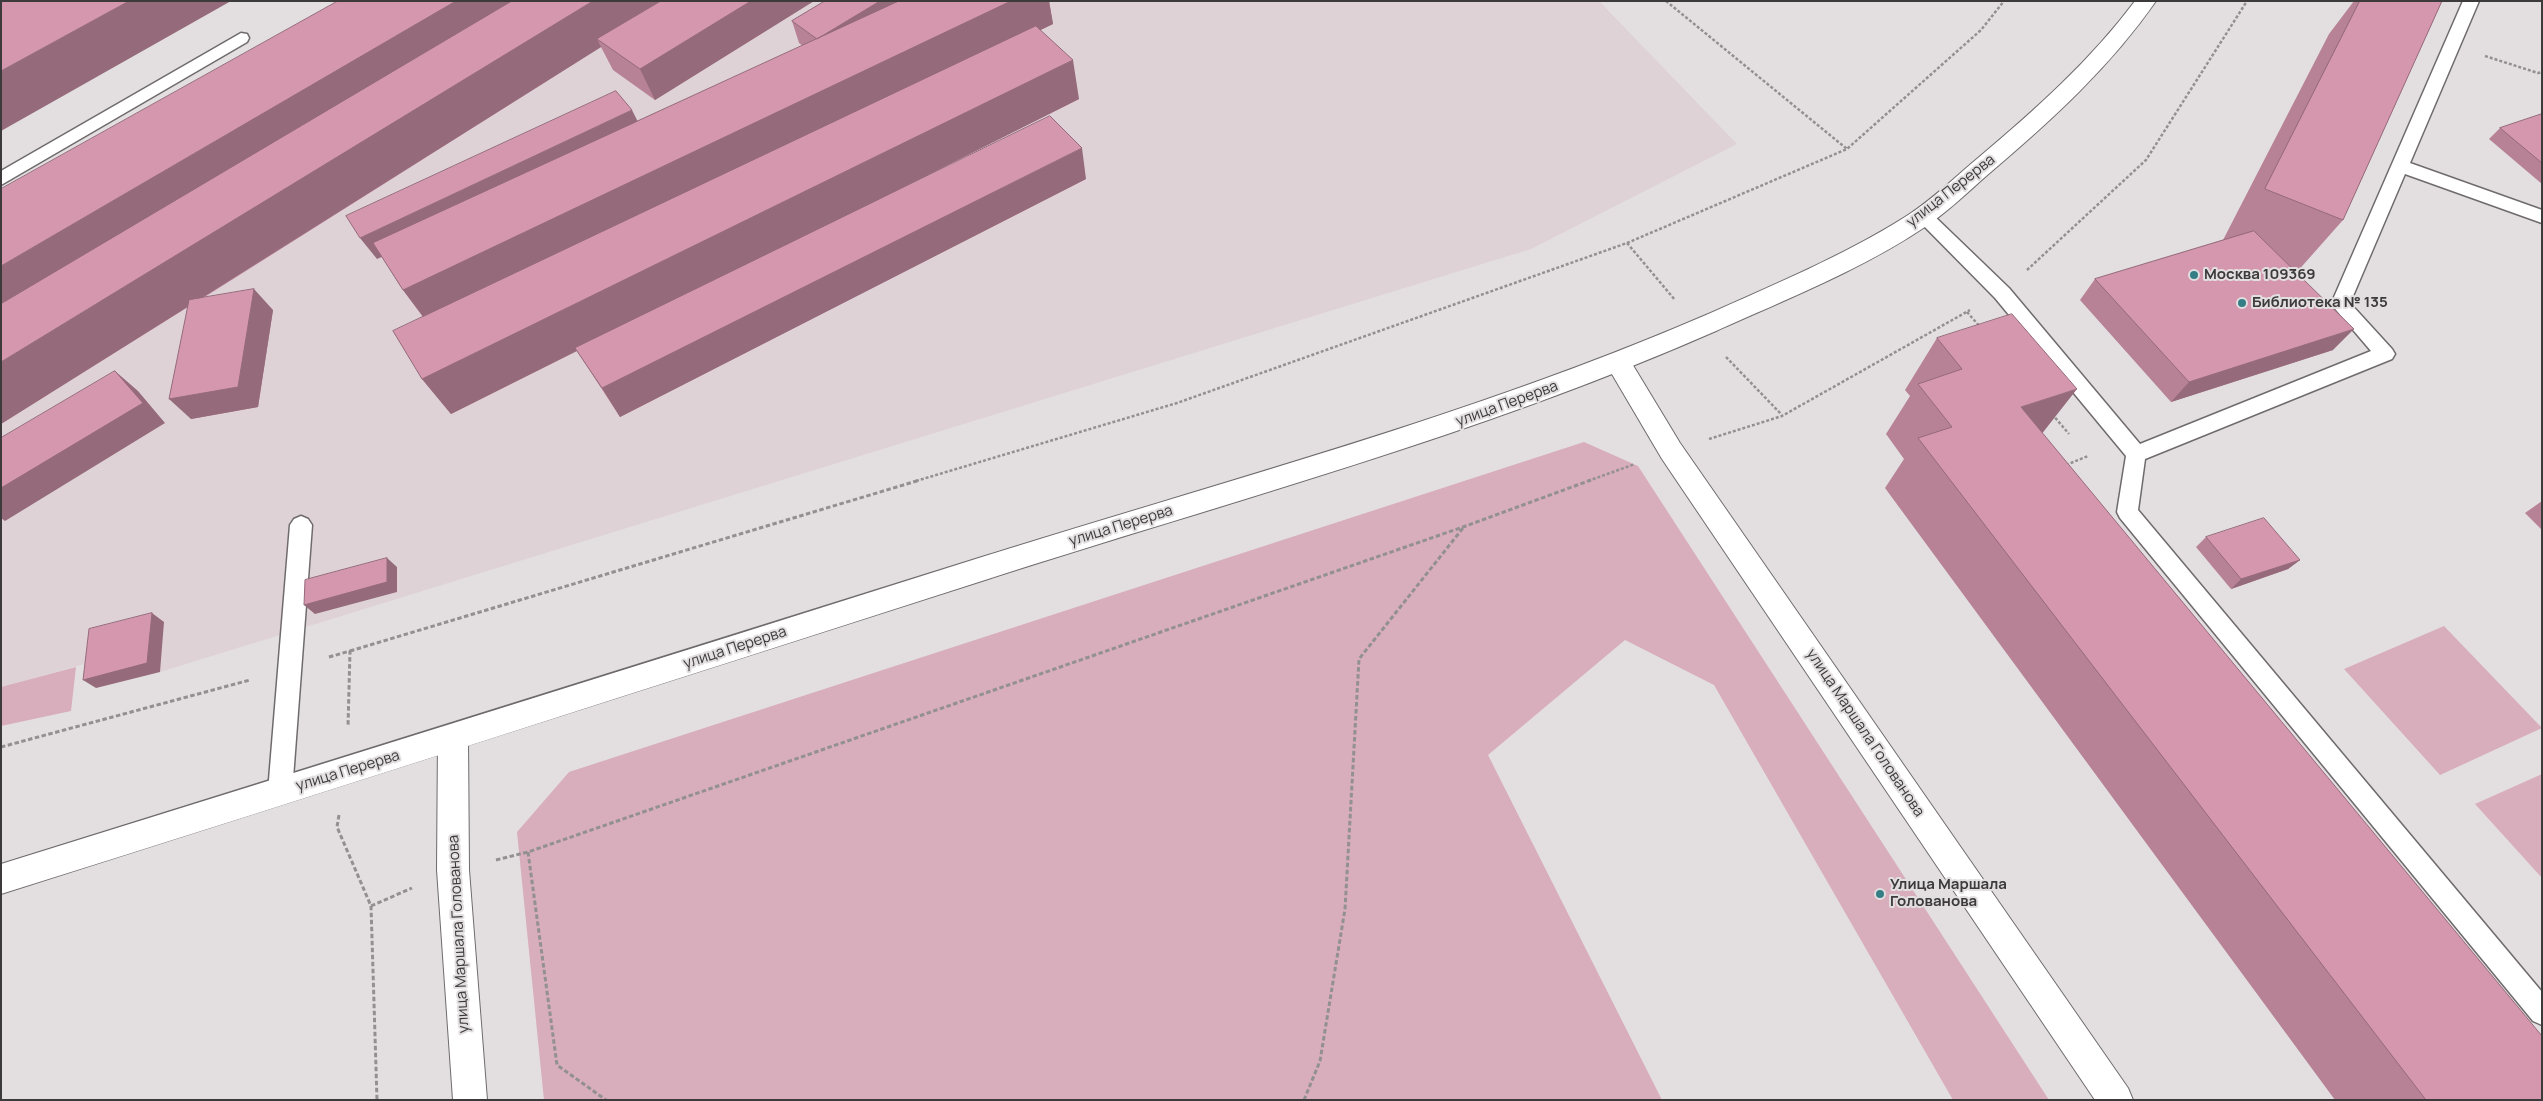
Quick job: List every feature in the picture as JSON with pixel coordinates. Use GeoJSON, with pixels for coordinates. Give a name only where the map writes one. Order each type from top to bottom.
{"type":"FeatureCollection","features":[{"type":"Feature","properties":{"kind":"main road","name":"улица Перерва"},"geometry":{"type":"LineString","coordinates":[[1,879],[454,738],[1023,556],[1466,419],[1619,364],[1700,329],[1873,248],[1924,217],[2032,126],[2128,27],[2146,1]]}},
{"type":"Feature","properties":{"kind":"main road","name":"улица Маршала Голованова"},"geometry":{"type":"LineString","coordinates":[[1619,364],[1671,450],[2116,1100]]}},
{"type":"Feature","properties":{"kind":"main road","name":"улица Маршала Голованова"},"geometry":{"type":"LineString","coordinates":[[454,738],[453,870],[470,1100]]}},
{"type":"Feature","properties":{"kind":"lane"},"geometry":{"type":"LineString","coordinates":[[2136,454],[2385,354],[2340,304],[2471,1]]}},
{"type":"Feature","properties":{"kind":"lane"},"geometry":{"type":"LineString","coordinates":[[1,179],[241,38]]}},
{"type":"Feature","properties":{"kind":"lane"},"geometry":{"type":"LineString","coordinates":[[2400,166],[2542,217]]}},
{"type":"Feature","properties":{"kind":"lane"},"geometry":{"type":"LineString","coordinates":[[1924,217],[2002,293],[2136,454],[2127,512],[2542,1012]]}},
{"type":"Feature","properties":{"kind":"lane"},"geometry":{"type":"LineString","coordinates":[[280,792],[301,524]]}},
{"type":"Feature","properties":{"kind":"path"},"geometry":{"type":"LineString","coordinates":[[1666,1],[1846,149]]}},
{"type":"Feature","properties":{"kind":"path"},"geometry":{"type":"LineString","coordinates":[[350,651],[1177,403],[1627,243],[1846,149],[1981,30],[2004,1]]}},
{"type":"Feature","properties":{"kind":"path"},"geometry":{"type":"LineString","coordinates":[[377,1100],[371,906],[453,870],[528,852],[1463,527],[1671,450],[1782,416],[2002,293],[2146,160],[2247,1]]}},
{"type":"Feature","properties":{"kind":"path"},"geometry":{"type":"LineString","coordinates":[[2452,45],[2538,74],[2542,72]]}},
{"type":"Feature","properties":{"kind":"path"},"geometry":{"type":"LineString","coordinates":[[1627,243],[1700,329],[1782,416]]}},
{"type":"Feature","properties":{"kind":"path"},"geometry":{"type":"LineString","coordinates":[[1967,312],[1986,335]]}},
{"type":"Feature","properties":{"kind":"path"},"geometry":{"type":"LineString","coordinates":[[2050,411],[2070,434]]}},
{"type":"Feature","properties":{"kind":"path"},"geometry":{"type":"LineString","coordinates":[[2064,466],[2089,457],[2083,450]]}},
{"type":"Feature","properties":{"kind":"path"},"geometry":{"type":"LineString","coordinates":[[1304,1100],[1320,1061],[1345,909],[1359,659],[1463,527]]}},
{"type":"Feature","properties":{"kind":"path"},"geometry":{"type":"LineString","coordinates":[[528,852],[557,1065],[606,1100]]}},
{"type":"Feature","properties":{"kind":"shaded area"},"geometry":{"type":"Polygon","coordinates":[[[391,1],[1599,1],[1737,144],[1531,249],[160,672],[96,688],[99,660],[1,687],[1,220],[391,1]]]}},
{"type":"Feature","properties":{"kind":"shaded area"},"geometry":{"type":"Polygon","coordinates":[[[1584,442],[1638,466],[2049,1100],[1953,1100],[1714,685],[1625,640],[1488,755],[1662,1100],[544,1100],[517,832],[569,772],[1584,442]]]}},
{"type":"Feature","properties":{"kind":"shaded area"},"geometry":{"type":"Polygon","coordinates":[[[2444,626],[2542,728],[2440,775],[2344,669],[2444,626]]]}},
{"type":"Feature","properties":{"kind":"shaded area"},"geometry":{"type":"Polygon","coordinates":[[[76,667],[71,711],[1,726],[1,687],[76,667]]]}},
{"type":"Feature","properties":{"kind":"shaded area"},"geometry":{"type":"Polygon","coordinates":[[[2542,774],[2542,878],[2475,804],[2542,774]]]}},
{"type":"Feature","properties":{"kind":"building"},"geometry":{"type":"Polygon","coordinates":[[[1,1],[129,1],[1,71],[1,1]]]}},
{"type":"Feature","properties":{"kind":"building"},"geometry":{"type":"Polygon","coordinates":[[[338,1],[456,1],[1,266],[1,189],[338,1]]]}},
{"type":"Feature","properties":{"kind":"building"},"geometry":{"type":"Polygon","coordinates":[[[512,1],[593,1],[1,362],[1,304],[512,1]]]}},
{"type":"Feature","properties":{"kind":"building"},"geometry":{"type":"Polygon","coordinates":[[[661,1],[751,1],[640,69],[597,39],[661,1]]]}},
{"type":"Feature","properties":{"kind":"building"},"geometry":{"type":"Polygon","coordinates":[[[825,1],[880,1],[817,39],[792,21],[825,1]]]}},
{"type":"Feature","properties":{"kind":"building"},"geometry":{"type":"Polygon","coordinates":[[[899,1],[1011,1],[403,290],[373,243],[899,1]]]}},
{"type":"Feature","properties":{"kind":"building"},"geometry":{"type":"Polygon","coordinates":[[[2360,1],[2442,1],[2343,220],[2265,189],[2360,1]]]}},
{"type":"Feature","properties":{"kind":"building"},"geometry":{"type":"Polygon","coordinates":[[[1036,26],[1073,60],[422,379],[393,331],[1036,26]]]}},
{"type":"Feature","properties":{"kind":"building"},"geometry":{"type":"Polygon","coordinates":[[[616,91],[632,110],[360,238],[346,216],[616,91]]]}},
{"type":"Feature","properties":{"kind":"building"},"geometry":{"type":"Polygon","coordinates":[[[2542,114],[2542,163],[2500,128],[2542,114]]]}},
{"type":"Feature","properties":{"kind":"building"},"geometry":{"type":"Polygon","coordinates":[[[1050,116],[1082,148],[602,388],[575,348],[1050,116]]]}},
{"type":"Feature","properties":{"kind":"building"},"geometry":{"type":"Polygon","coordinates":[[[2254,231],[2354,329],[2189,382],[2095,279],[2254,231]]]}},
{"type":"Feature","properties":{"kind":"building"},"geometry":{"type":"Polygon","coordinates":[[[254,289],[238,387],[169,399],[189,300],[254,289]]]}},
{"type":"Feature","properties":{"kind":"building"},"geometry":{"type":"Polygon","coordinates":[[[2012,314],[2077,389],[2021,407],[2542,1036],[2542,1100],[2426,1100],[1918,438],[1952,427],[1918,384],[1962,369],[1937,338],[2012,314]]]}},
{"type":"Feature","properties":{"kind":"building"},"geometry":{"type":"Polygon","coordinates":[[[115,371],[143,403],[1,488],[1,438],[115,371]]]}},
{"type":"Feature","properties":{"kind":"building"},"geometry":{"type":"Polygon","coordinates":[[[2264,518],[2300,560],[2241,579],[2206,537],[2264,518]]]}},
{"type":"Feature","properties":{"kind":"building"},"geometry":{"type":"Polygon","coordinates":[[[387,558],[387,582],[304,605],[305,580],[387,558]]]}},
{"type":"Feature","properties":{"kind":"building"},"geometry":{"type":"Polygon","coordinates":[[[152,613],[147,663],[83,680],[89,629],[152,613]]]}},
{"type":"Feature","properties":{"kind":"place","name":"Москва 109369"},"geometry":{"type":"Point","coordinates":[2194,275]}},
{"type":"Feature","properties":{"kind":"place","name":"Библиотека № 135"},"geometry":{"type":"Point","coordinates":[2242,303]}},
{"type":"Feature","properties":{"kind":"place","name":"Улица Маршала Голованова"},"geometry":{"type":"Point","coordinates":[1880,894]}}]}
